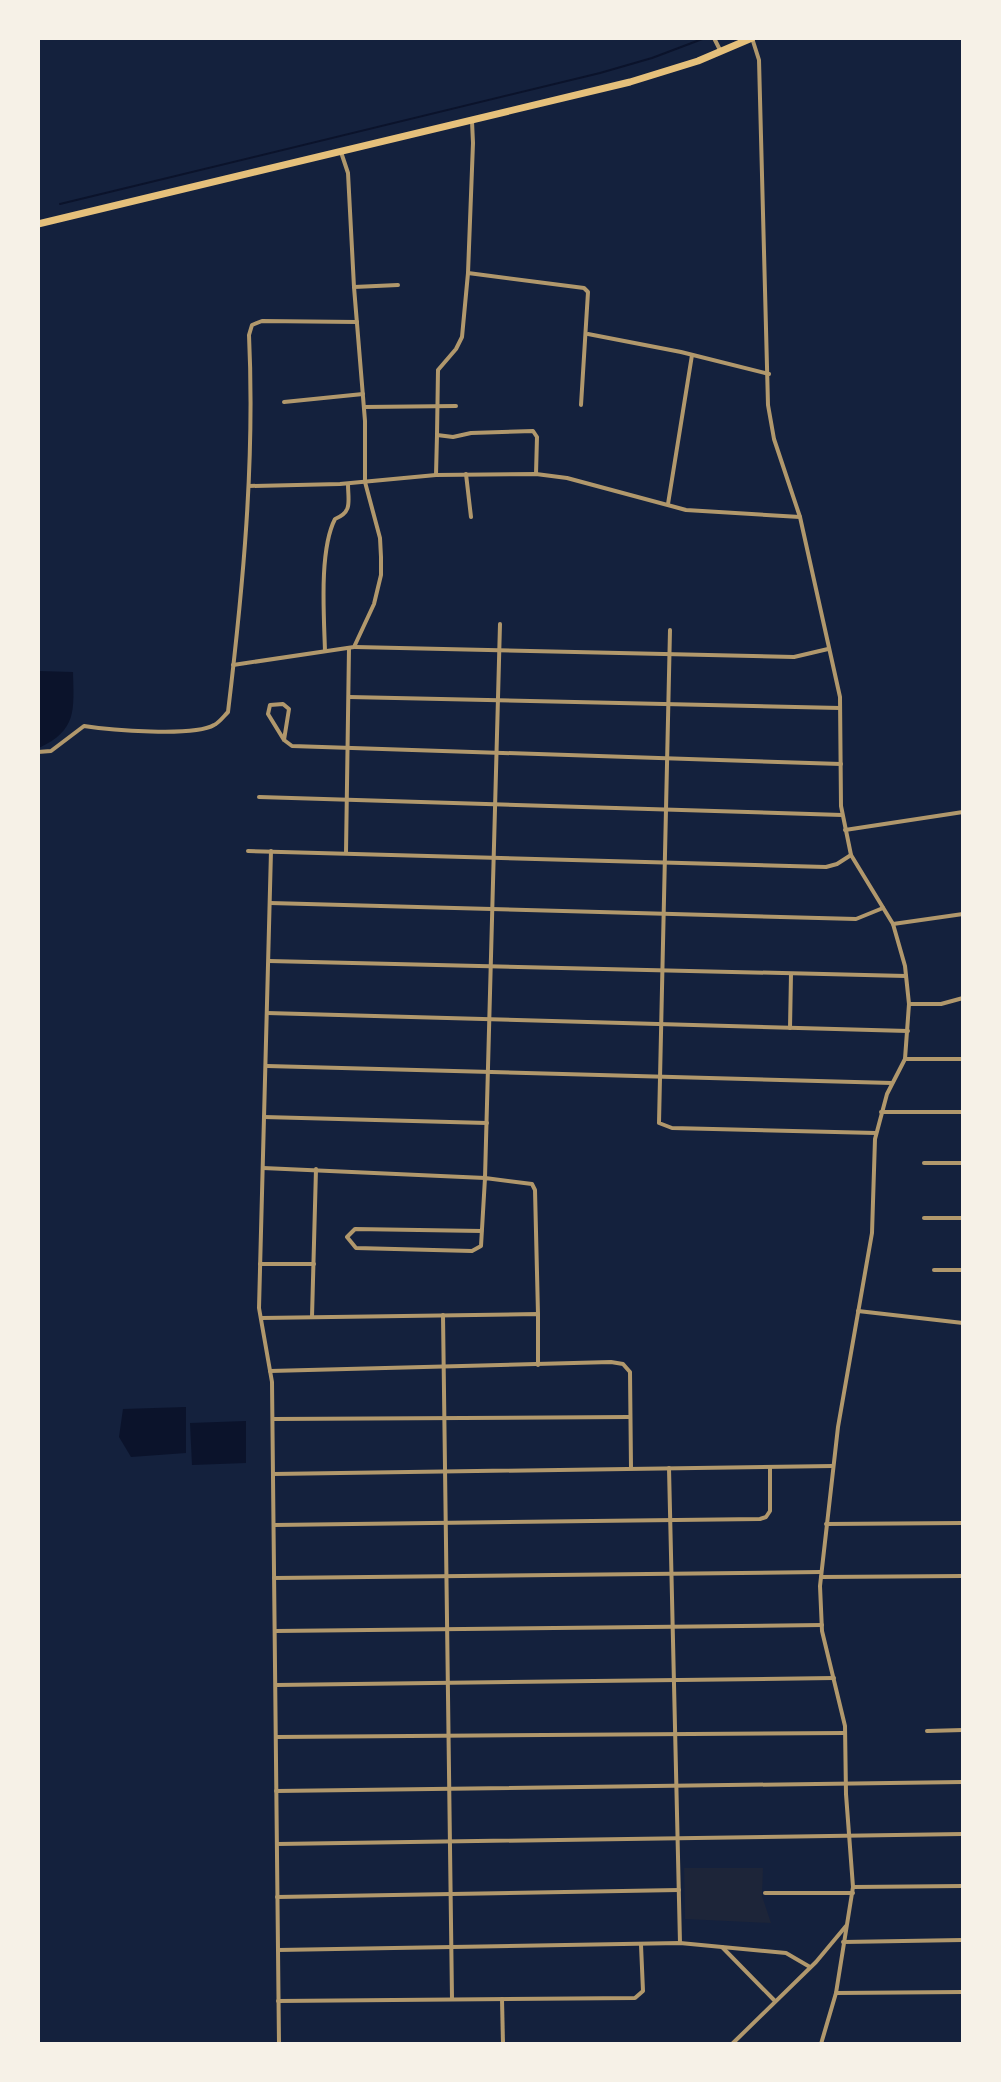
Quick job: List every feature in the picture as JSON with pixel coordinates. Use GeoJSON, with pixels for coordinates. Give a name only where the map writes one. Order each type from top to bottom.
{"type":"FeatureCollection","features":[{"type":"Feature","properties":{"kind":"highway"},"geometry":{"type":"LineString","coordinates":[[38,224],[641,79],[752,38]]}},
{"type":"Feature","properties":{"kind":"street"},"geometry":{"type":"LineString","coordinates":[[752,38],[759,60],[768,405],[774,439],[800,517],[840,708],[845,830],[851,855],[893,924],[906,976],[909,1004],[905,1059],[892,1083],[876,1133],[872,1233],[833,1466],[821,1574],[822,1625],[845,1733],[853,1890],[836,1993],[821,2044]]}},
{"type":"Feature","properties":{"kind":"street"},"geometry":{"type":"LineString","coordinates":[[714,39],[721,52]]}},
{"type":"Feature","properties":{"kind":"street"},"geometry":{"type":"LineString","coordinates":[[436,475],[438,370],[462,337],[468,273],[472,119]]}},
{"type":"Feature","properties":{"kind":"street"},"geometry":{"type":"LineString","coordinates":[[340,151],[348,173],[364,407],[365,482],[380,538],[381,575],[374,604],[352,647],[346,853]]}},
{"type":"Feature","properties":{"kind":"street"},"geometry":{"type":"LineString","coordinates":[[468,273],[584,288],[588,292],[588,334],[583,358],[581,405]]}},
{"type":"Feature","properties":{"kind":"street"},"geometry":{"type":"LineString","coordinates":[[354,287],[398,285]]}},
{"type":"Feature","properties":{"kind":"street"},"geometry":{"type":"LineString","coordinates":[[38,752],[51,751],[84,726],[111,730],[192,730],[214,726],[228,712],[249,486],[249,335],[252,325],[262,321],[357,322]]}},
{"type":"Feature","properties":{"kind":"street"},"geometry":{"type":"LineString","coordinates":[[588,334],[769,374]]}},
{"type":"Feature","properties":{"kind":"street"},"geometry":{"type":"LineString","coordinates":[[668,504],[692,355]]}},
{"type":"Feature","properties":{"kind":"street"},"geometry":{"type":"LineString","coordinates":[[284,402],[363,394]]}},
{"type":"Feature","properties":{"kind":"street"},"geometry":{"type":"LineString","coordinates":[[364,407],[456,406]]}},
{"type":"Feature","properties":{"kind":"street"},"geometry":{"type":"LineString","coordinates":[[437,435],[453,437],[471,433],[533,431],[537,437],[536,474]]}},
{"type":"Feature","properties":{"kind":"street"},"geometry":{"type":"LineString","coordinates":[[466,474],[471,517]]}},
{"type":"Feature","properties":{"kind":"street"},"geometry":{"type":"LineString","coordinates":[[249,486],[348,484],[436,475],[536,474],[567,478],[686,510],[800,517]]}},
{"type":"Feature","properties":{"kind":"street"},"geometry":{"type":"LineString","coordinates":[[325,651],[323,594],[328,539],[335,519],[346,515],[348,510],[348,484]]}},
{"type":"Feature","properties":{"kind":"street"},"geometry":{"type":"LineString","coordinates":[[482,1231],[355,1229],[347,1237],[356,1248],[454,1252],[472,1251],[481,1246],[482,1231],[485,1178],[489,1072],[500,624]]}},
{"type":"Feature","properties":{"kind":"street"},"geometry":{"type":"LineString","coordinates":[[670,630],[659,1123],[663,1126],[876,1133]]}},
{"type":"Feature","properties":{"kind":"street"},"geometry":{"type":"LineString","coordinates":[[233,665],[352,647],[794,657],[828,649]]}},
{"type":"Feature","properties":{"kind":"street"},"geometry":{"type":"LineString","coordinates":[[349,697],[840,708]]}},
{"type":"Feature","properties":{"kind":"street"},"geometry":{"type":"LineString","coordinates":[[284,740],[289,709],[283,704],[270,705],[268,714],[284,740],[292,746],[841,764]]}},
{"type":"Feature","properties":{"kind":"street"},"geometry":{"type":"LineString","coordinates":[[259,797],[842,815]]}},
{"type":"Feature","properties":{"kind":"street"},"geometry":{"type":"LineString","coordinates":[[845,830],[963,812]]}},
{"type":"Feature","properties":{"kind":"street"},"geometry":{"type":"LineString","coordinates":[[248,851],[826,867],[851,855]]}},
{"type":"Feature","properties":{"kind":"street"},"geometry":{"type":"LineString","coordinates":[[271,851],[260,1264],[261,1318],[270,1371],[273,1419],[279,2044]]}},
{"type":"Feature","properties":{"kind":"street"},"geometry":{"type":"LineString","coordinates":[[270,903],[856,919],[883,908]]}},
{"type":"Feature","properties":{"kind":"street"},"geometry":{"type":"LineString","coordinates":[[893,924],[963,914]]}},
{"type":"Feature","properties":{"kind":"street"},"geometry":{"type":"LineString","coordinates":[[268,960],[906,976]]}},
{"type":"Feature","properties":{"kind":"street"},"geometry":{"type":"LineString","coordinates":[[790,1028],[791,974]]}},
{"type":"Feature","properties":{"kind":"street"},"geometry":{"type":"LineString","coordinates":[[909,1004],[941,1004],[963,998]]}},
{"type":"Feature","properties":{"kind":"street"},"geometry":{"type":"LineString","coordinates":[[267,1013],[908,1031]]}},
{"type":"Feature","properties":{"kind":"street"},"geometry":{"type":"LineString","coordinates":[[905,1059],[963,1059]]}},
{"type":"Feature","properties":{"kind":"street"},"geometry":{"type":"LineString","coordinates":[[265,1066],[892,1083]]}},
{"type":"Feature","properties":{"kind":"street"},"geometry":{"type":"LineString","coordinates":[[881,1112],[963,1112]]}},
{"type":"Feature","properties":{"kind":"street"},"geometry":{"type":"LineString","coordinates":[[264,1117],[487,1123]]}},
{"type":"Feature","properties":{"kind":"street"},"geometry":{"type":"LineString","coordinates":[[924,1163],[963,1163]]}},
{"type":"Feature","properties":{"kind":"street"},"geometry":{"type":"LineString","coordinates":[[263,1168],[485,1178],[532,1184],[535,1190],[538,1365]]}},
{"type":"Feature","properties":{"kind":"street"},"geometry":{"type":"LineString","coordinates":[[312,1317],[316,1169]]}},
{"type":"Feature","properties":{"kind":"street"},"geometry":{"type":"LineString","coordinates":[[924,1218],[963,1218]]}},
{"type":"Feature","properties":{"kind":"street"},"geometry":{"type":"LineString","coordinates":[[260,1264],[314,1264]]}},
{"type":"Feature","properties":{"kind":"street"},"geometry":{"type":"LineString","coordinates":[[934,1270],[963,1270]]}},
{"type":"Feature","properties":{"kind":"street"},"geometry":{"type":"LineString","coordinates":[[858,1311],[961,1324]]}},
{"type":"Feature","properties":{"kind":"street"},"geometry":{"type":"LineString","coordinates":[[261,1318],[538,1314]]}},
{"type":"Feature","properties":{"kind":"street"},"geometry":{"type":"LineString","coordinates":[[443,1315],[452,1999]]}},
{"type":"Feature","properties":{"kind":"street"},"geometry":{"type":"LineString","coordinates":[[270,1371],[623,1364],[630,1372],[631,1468]]}},
{"type":"Feature","properties":{"kind":"street"},"geometry":{"type":"LineString","coordinates":[[273,1419],[629,1417]]}},
{"type":"Feature","properties":{"kind":"street"},"geometry":{"type":"LineString","coordinates":[[273,1474],[833,1466]]}},
{"type":"Feature","properties":{"kind":"street"},"geometry":{"type":"LineString","coordinates":[[274,1525],[670,1522],[766,1517],[770,1511],[770,1467]]}},
{"type":"Feature","properties":{"kind":"street"},"geometry":{"type":"LineString","coordinates":[[669,1468],[680,1943]]}},
{"type":"Feature","properties":{"kind":"street"},"geometry":{"type":"LineString","coordinates":[[826,1524],[963,1523]]}},
{"type":"Feature","properties":{"kind":"street"},"geometry":{"type":"LineString","coordinates":[[274,1578],[671,1573],[963,1576]]}},
{"type":"Feature","properties":{"kind":"street"},"geometry":{"type":"LineString","coordinates":[[275,1631],[822,1625]]}},
{"type":"Feature","properties":{"kind":"street"},"geometry":{"type":"LineString","coordinates":[[275,1685],[834,1678]]}},
{"type":"Feature","properties":{"kind":"street"},"geometry":{"type":"LineString","coordinates":[[927,1731],[963,1730]]}},
{"type":"Feature","properties":{"kind":"street"},"geometry":{"type":"LineString","coordinates":[[276,1737],[845,1733]]}},
{"type":"Feature","properties":{"kind":"street"},"geometry":{"type":"LineString","coordinates":[[276,1791],[963,1782]]}},
{"type":"Feature","properties":{"kind":"street"},"geometry":{"type":"LineString","coordinates":[[277,1844],[963,1834]]}},
{"type":"Feature","properties":{"kind":"street"},"geometry":{"type":"LineString","coordinates":[[765,1893],[963,1886]]}},
{"type":"Feature","properties":{"kind":"street"},"geometry":{"type":"LineString","coordinates":[[277,1897],[679,1890]]}},
{"type":"Feature","properties":{"kind":"street"},"geometry":{"type":"LineString","coordinates":[[732,2044],[810,1967],[848,1924]]}},
{"type":"Feature","properties":{"kind":"street"},"geometry":{"type":"LineString","coordinates":[[843,1942],[963,1940]]}},
{"type":"Feature","properties":{"kind":"street"},"geometry":{"type":"LineString","coordinates":[[278,1950],[680,1943],[786,1953],[810,1967]]}},
{"type":"Feature","properties":{"kind":"street"},"geometry":{"type":"LineString","coordinates":[[278,2001],[635,1998],[643,1991],[641,1944]]}},
{"type":"Feature","properties":{"kind":"street"},"geometry":{"type":"LineString","coordinates":[[720,1945],[774,2000]]}},
{"type":"Feature","properties":{"kind":"street"},"geometry":{"type":"LineString","coordinates":[[836,1993],[963,1992]]}},
{"type":"Feature","properties":{"kind":"street"},"geometry":{"type":"LineString","coordinates":[[502,1999],[503,2044]]}},
{"type":"Feature","properties":{"kind":"street"},"geometry":{"type":"LineString","coordinates":[[929,2044],[963,2044]]}},
{"type":"Feature","properties":{"kind":"shaded area"},"geometry":{"type":"Polygon","coordinates":[[[38,671],[73,672],[71,718],[60,734],[39,748],[38,671]]]}},
{"type":"Feature","properties":{"kind":"shaded area"},"geometry":{"type":"Polygon","coordinates":[[[186,1407],[186,1453],[131,1457],[119,1437],[123,1409],[186,1407]]]}},
{"type":"Feature","properties":{"kind":"shaded area"},"geometry":{"type":"Polygon","coordinates":[[[246,1421],[246,1463],[192,1465],[190,1423],[246,1421]]]}},
{"type":"Feature","properties":{"kind":"shaded area"},"geometry":{"type":"Polygon","coordinates":[[[684,1868],[763,1868],[762,1896],[771,1923],[685,1919],[684,1868]]]}},
{"type":"Feature","properties":{"kind":"waterway"},"geometry":{"type":"LineString","coordinates":[[60,204],[600,73],[705,38]]}}]}
